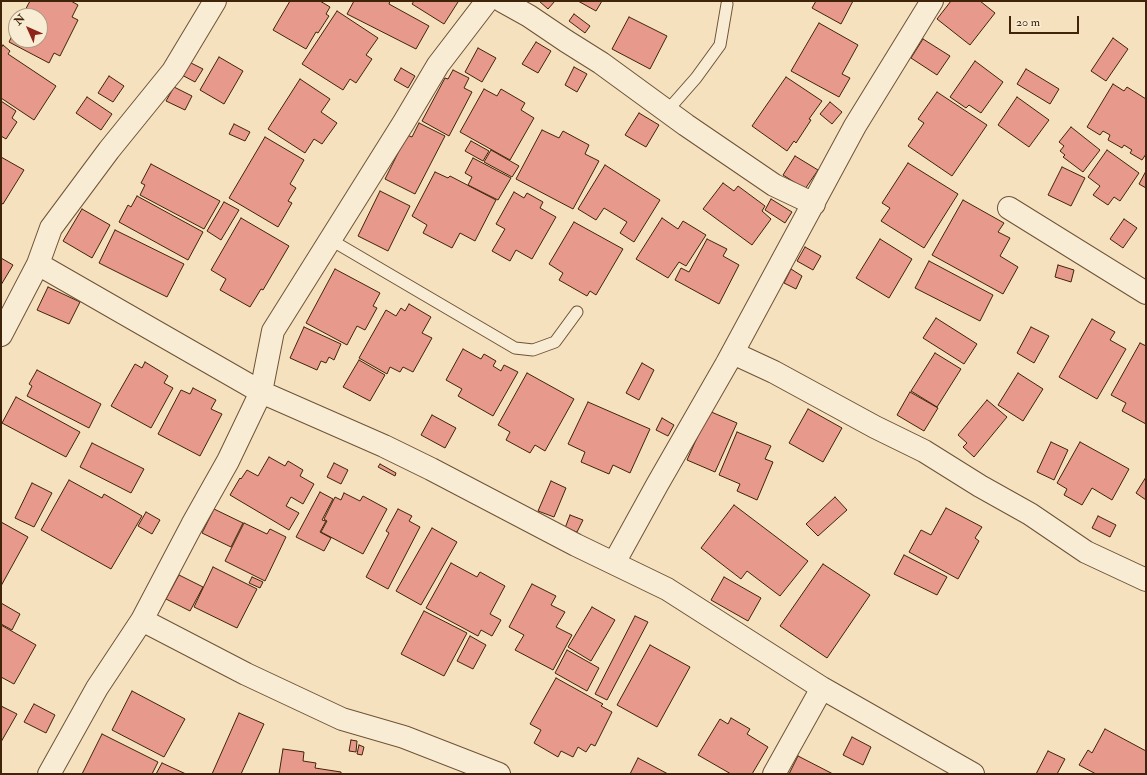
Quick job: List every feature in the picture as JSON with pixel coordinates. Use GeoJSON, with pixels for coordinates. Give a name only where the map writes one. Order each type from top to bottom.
{"type":"FeatureCollection","features":[{"type":"Feature","properties":{"kind":"street"},"geometry":{"type":"LineString","coordinates":[[1,335],[38,264],[51,228],[109,150],[173,71],[215,1]]}},
{"type":"Feature","properties":{"kind":"street"},"geometry":{"type":"LineString","coordinates":[[49,774],[97,688],[142,620],[192,524],[228,461],[261,392],[273,331],[331,240],[438,65],[487,1]]}},
{"type":"Feature","properties":{"kind":"street"},"geometry":{"type":"LineString","coordinates":[[502,1],[529,16],[601,63],[774,185],[814,204]]}},
{"type":"Feature","properties":{"kind":"street"},"geometry":{"type":"LineString","coordinates":[[614,563],[733,353],[855,126],[932,1]]}},
{"type":"Feature","properties":{"kind":"street"},"geometry":{"type":"LineString","coordinates":[[1009,208],[1146,293]]}},
{"type":"Feature","properties":{"kind":"street"},"geometry":{"type":"LineString","coordinates":[[38,264],[261,392],[384,446],[576,545],[668,589],[822,688],[973,774]]}},
{"type":"Feature","properties":{"kind":"street"},"geometry":{"type":"LineString","coordinates":[[733,353],[774,372],[875,427],[924,451],[980,486],[1030,514],[1086,552],[1146,580]]}},
{"type":"Feature","properties":{"kind":"street"},"geometry":{"type":"LineString","coordinates":[[142,620],[246,674],[342,719],[404,737],[499,774]]}},
{"type":"Feature","properties":{"kind":"street"},"geometry":{"type":"LineString","coordinates":[[774,774],[822,688]]}},
{"type":"Feature","properties":{"kind":"lane"},"geometry":{"type":"LineString","coordinates":[[667,111],[696,78],[720,45],[727,4]]}},
{"type":"Feature","properties":{"kind":"lane"},"geometry":{"type":"LineString","coordinates":[[331,240],[515,348],[533,350],[555,342],[577,312]]}},
{"type":"Feature","properties":{"kind":"building"},"geometry":{"type":"Polygon","coordinates":[[[30,1],[71,1],[78,5],[72,17],[78,20],[60,56],[54,53],[49,63],[20,48],[48,48],[48,8],[26,8],[30,1]]]}},
{"type":"Feature","properties":{"kind":"building"},"geometry":{"type":"Polygon","coordinates":[[[290,1],[320,1],[330,7],[326,14],[329,16],[318,33],[316,32],[306,49],[273,30],[290,1]]]}},
{"type":"Feature","properties":{"kind":"building"},"geometry":{"type":"Polygon","coordinates":[[[354,1],[390,1],[389,4],[429,26],[416,49],[347,14],[354,1]]]}},
{"type":"Feature","properties":{"kind":"building"},"geometry":{"type":"Polygon","coordinates":[[[414,1],[458,2],[444,24],[412,4],[414,1]]]}},
{"type":"Feature","properties":{"kind":"building"},"geometry":{"type":"Polygon","coordinates":[[[539,1],[555,1],[548,9],[539,1]]]}},
{"type":"Feature","properties":{"kind":"building"},"geometry":{"type":"Polygon","coordinates":[[[578,1],[602,1],[596,11],[578,1]]]}},
{"type":"Feature","properties":{"kind":"building"},"geometry":{"type":"Polygon","coordinates":[[[816,1],[853,1],[841,24],[812,8],[816,1]]]}},
{"type":"Feature","properties":{"kind":"building"},"geometry":{"type":"Polygon","coordinates":[[[951,1],[980,1],[995,13],[970,45],[937,19],[951,1]]]}},
{"type":"Feature","properties":{"kind":"building"},"geometry":{"type":"Polygon","coordinates":[[[337,11],[378,38],[366,55],[372,59],[356,83],[350,79],[343,90],[302,64],[337,11]]]}},
{"type":"Feature","properties":{"kind":"building"},"geometry":{"type":"Polygon","coordinates":[[[574,14],[590,26],[585,33],[569,21],[574,14]]]}},
{"type":"Feature","properties":{"kind":"building"},"geometry":{"type":"Polygon","coordinates":[[[629,17],[667,36],[650,69],[612,49],[629,17]]]}},
{"type":"Feature","properties":{"kind":"building"},"geometry":{"type":"Polygon","coordinates":[[[819,23],[858,45],[842,74],[850,78],[839,97],[791,71],[819,23]]]}},
{"type":"Feature","properties":{"kind":"building"},"geometry":{"type":"Polygon","coordinates":[[[1113,38],[1128,49],[1106,81],[1091,71],[1113,38]]]}},
{"type":"Feature","properties":{"kind":"building"},"geometry":{"type":"Polygon","coordinates":[[[923,39],[950,56],[937,75],[911,58],[923,39]]]}},
{"type":"Feature","properties":{"kind":"building"},"geometry":{"type":"Polygon","coordinates":[[[536,42],[551,51],[538,73],[522,64],[536,42]]]}},
{"type":"Feature","properties":{"kind":"building"},"geometry":{"type":"Polygon","coordinates":[[[3,45],[10,51],[8,54],[56,86],[34,120],[1,98],[1,48],[3,45]]]}},
{"type":"Feature","properties":{"kind":"building"},"geometry":{"type":"Polygon","coordinates":[[[478,48],[496,58],[482,82],[465,72],[478,48]]]}},
{"type":"Feature","properties":{"kind":"building"},"geometry":{"type":"Polygon","coordinates":[[[219,57],[243,71],[224,104],[200,90],[219,57]]]}},
{"type":"Feature","properties":{"kind":"building"},"geometry":{"type":"Polygon","coordinates":[[[187,61],[203,69],[195,82],[180,74],[187,61]]]}},
{"type":"Feature","properties":{"kind":"building"},"geometry":{"type":"Polygon","coordinates":[[[975,61],[1003,82],[981,113],[969,105],[966,108],[950,97],[975,61]]]}},
{"type":"Feature","properties":{"kind":"building"},"geometry":{"type":"Polygon","coordinates":[[[574,67],[587,74],[577,92],[565,85],[574,67]]]}},
{"type":"Feature","properties":{"kind":"building"},"geometry":{"type":"Polygon","coordinates":[[[401,68],[415,76],[408,88],[394,80],[401,68]]]}},
{"type":"Feature","properties":{"kind":"building"},"geometry":{"type":"Polygon","coordinates":[[[1026,69],[1059,89],[1050,104],[1017,84],[1026,69]]]}},
{"type":"Feature","properties":{"kind":"building"},"geometry":{"type":"Polygon","coordinates":[[[453,70],[469,78],[464,88],[472,92],[449,136],[422,121],[445,78],[448,79],[453,70]]]}},
{"type":"Feature","properties":{"kind":"building"},"geometry":{"type":"Polygon","coordinates":[[[109,76],[124,86],[113,102],[98,93],[109,76]]]}},
{"type":"Feature","properties":{"kind":"building"},"geometry":{"type":"Polygon","coordinates":[[[786,77],[822,101],[809,119],[811,120],[796,143],[794,141],[787,151],[752,126],[786,77]]]}},
{"type":"Feature","properties":{"kind":"building"},"geometry":{"type":"Polygon","coordinates":[[[300,79],[330,99],[321,112],[337,123],[322,144],[314,139],[305,153],[268,129],[300,79]]]}},
{"type":"Feature","properties":{"kind":"building"},"geometry":{"type":"Polygon","coordinates":[[[1113,84],[1124,91],[1127,87],[1146,99],[1146,154],[1142,160],[1130,153],[1132,150],[1124,145],[1122,148],[1108,140],[1110,135],[1103,131],[1100,135],[1087,127],[1113,84]]]}},
{"type":"Feature","properties":{"kind":"building"},"geometry":{"type":"Polygon","coordinates":[[[174,87],[192,96],[185,110],[166,101],[174,87]]]}},
{"type":"Feature","properties":{"kind":"building"},"geometry":{"type":"Polygon","coordinates":[[[484,89],[497,96],[501,89],[525,103],[521,110],[534,118],[510,160],[460,132],[484,89]]]}},
{"type":"Feature","properties":{"kind":"building"},"geometry":{"type":"Polygon","coordinates":[[[937,92],[987,125],[952,176],[908,146],[924,123],[918,119],[937,92]]]}},
{"type":"Feature","properties":{"kind":"building"},"geometry":{"type":"Polygon","coordinates":[[[87,97],[112,114],[101,130],[76,113],[87,97]]]}},
{"type":"Feature","properties":{"kind":"building"},"geometry":{"type":"Polygon","coordinates":[[[1017,97],[1049,120],[1029,147],[998,125],[1017,97]]]}},
{"type":"Feature","properties":{"kind":"building"},"geometry":{"type":"Polygon","coordinates":[[[1,101],[16,111],[12,118],[17,122],[6,139],[1,136],[1,101]]]}},
{"type":"Feature","properties":{"kind":"building"},"geometry":{"type":"Polygon","coordinates":[[[830,102],[842,112],[832,124],[820,114],[830,102]]]}},
{"type":"Feature","properties":{"kind":"building"},"geometry":{"type":"Polygon","coordinates":[[[639,113],[659,125],[646,147],[625,135],[639,113]]]}},
{"type":"Feature","properties":{"kind":"building"},"geometry":{"type":"Polygon","coordinates":[[[419,123],[445,136],[415,194],[385,179],[407,135],[412,137],[419,123]]]}},
{"type":"Feature","properties":{"kind":"building"},"geometry":{"type":"Polygon","coordinates":[[[234,124],[250,132],[245,141],[229,134],[234,124]]]}},
{"type":"Feature","properties":{"kind":"building"},"geometry":{"type":"Polygon","coordinates":[[[1071,127],[1100,150],[1083,172],[1063,157],[1065,155],[1060,151],[1064,146],[1059,142],[1071,127]]]}},
{"type":"Feature","properties":{"kind":"building"},"geometry":{"type":"Polygon","coordinates":[[[542,130],[559,138],[563,131],[589,145],[585,154],[599,161],[573,209],[516,179],[542,130]]]}},
{"type":"Feature","properties":{"kind":"building"},"geometry":{"type":"Polygon","coordinates":[[[265,137],[304,160],[290,184],[296,188],[288,201],[292,203],[278,227],[229,198],[265,137]]]}},
{"type":"Feature","properties":{"kind":"building"},"geometry":{"type":"Polygon","coordinates":[[[471,141],[489,151],[483,161],[465,151],[471,141]]]}},
{"type":"Feature","properties":{"kind":"building"},"geometry":{"type":"Polygon","coordinates":[[[491,150],[519,166],[512,177],[484,162],[491,150]]]}},
{"type":"Feature","properties":{"kind":"building"},"geometry":{"type":"Polygon","coordinates":[[[1107,150],[1139,173],[1120,201],[1114,197],[1108,205],[1093,195],[1100,186],[1088,177],[1107,150]]]}},
{"type":"Feature","properties":{"kind":"building"},"geometry":{"type":"Polygon","coordinates":[[[795,156],[818,170],[805,189],[783,175],[795,156]]]}},
{"type":"Feature","properties":{"kind":"building"},"geometry":{"type":"Polygon","coordinates":[[[1,157],[24,170],[3,204],[1,203],[1,157]]]}},
{"type":"Feature","properties":{"kind":"building"},"geometry":{"type":"Polygon","coordinates":[[[473,158],[511,178],[498,200],[468,185],[472,177],[465,173],[473,158]]]}},
{"type":"Feature","properties":{"kind":"building"},"geometry":{"type":"Polygon","coordinates":[[[908,163],[958,194],[924,248],[881,221],[890,208],[882,203],[908,163]]]}},
{"type":"Feature","properties":{"kind":"building"},"geometry":{"type":"Polygon","coordinates":[[[151,164],[220,201],[204,229],[140,195],[145,185],[141,183],[151,164]]]}},
{"type":"Feature","properties":{"kind":"building"},"geometry":{"type":"Polygon","coordinates":[[[605,165],[660,200],[634,242],[620,233],[627,222],[604,208],[596,220],[578,209],[605,165]]]}},
{"type":"Feature","properties":{"kind":"building"},"geometry":{"type":"Polygon","coordinates":[[[1062,167],[1085,178],[1071,206],[1048,195],[1062,167]]]}},
{"type":"Feature","properties":{"kind":"building"},"geometry":{"type":"Polygon","coordinates":[[[1146,171],[1146,188],[1139,184],[1146,171]]]}},
{"type":"Feature","properties":{"kind":"building"},"geometry":{"type":"Polygon","coordinates":[[[435,172],[448,178],[450,176],[496,200],[475,241],[460,233],[452,248],[423,233],[427,225],[412,216],[435,172]]]}},
{"type":"Feature","properties":{"kind":"building"},"geometry":{"type":"Polygon","coordinates":[[[723,183],[734,191],[738,186],[765,206],[762,211],[771,219],[752,245],[703,209],[723,183]]]}},
{"type":"Feature","properties":{"kind":"building"},"geometry":{"type":"Polygon","coordinates":[[[380,191],[410,206],[388,251],[358,236],[380,191]]]}},
{"type":"Feature","properties":{"kind":"building"},"geometry":{"type":"Polygon","coordinates":[[[514,192],[524,198],[527,193],[543,202],[540,208],[556,217],[532,259],[516,250],[510,261],[492,251],[505,229],[496,224],[514,192]]]}},
{"type":"Feature","properties":{"kind":"building"},"geometry":{"type":"Polygon","coordinates":[[[137,196],[203,232],[188,260],[119,222],[128,205],[131,207],[137,196]]]}},
{"type":"Feature","properties":{"kind":"building"},"geometry":{"type":"Polygon","coordinates":[[[771,199],[792,212],[785,223],[765,210],[771,199]]]}},
{"type":"Feature","properties":{"kind":"building"},"geometry":{"type":"Polygon","coordinates":[[[963,200],[1004,223],[998,232],[1010,238],[1000,256],[1018,267],[1003,294],[932,255],[963,200]]]}},
{"type":"Feature","properties":{"kind":"building"},"geometry":{"type":"Polygon","coordinates":[[[224,202],[239,210],[221,240],[207,231],[224,202]]]}},
{"type":"Feature","properties":{"kind":"building"},"geometry":{"type":"Polygon","coordinates":[[[82,209],[110,225],[92,258],[63,241],[82,209]]]}},
{"type":"Feature","properties":{"kind":"building"},"geometry":{"type":"Polygon","coordinates":[[[241,218],[289,246],[263,290],[261,289],[250,307],[220,290],[226,279],[211,270],[241,218]]]}},
{"type":"Feature","properties":{"kind":"building"},"geometry":{"type":"Polygon","coordinates":[[[662,218],[678,229],[683,221],[706,235],[686,266],[679,262],[668,278],[636,259],[662,218]]]}},
{"type":"Feature","properties":{"kind":"building"},"geometry":{"type":"Polygon","coordinates":[[[1124,219],[1137,228],[1123,248],[1110,239],[1124,219]]]}},
{"type":"Feature","properties":{"kind":"building"},"geometry":{"type":"Polygon","coordinates":[[[574,222],[623,249],[596,295],[590,291],[587,296],[559,280],[563,273],[549,264],[574,222]]]}},
{"type":"Feature","properties":{"kind":"building"},"geometry":{"type":"Polygon","coordinates":[[[115,230],[184,264],[167,297],[99,263],[115,230]]]}},
{"type":"Feature","properties":{"kind":"building"},"geometry":{"type":"Polygon","coordinates":[[[707,239],[727,249],[723,256],[739,265],[719,304],[675,280],[681,268],[689,272],[707,239]]]}},
{"type":"Feature","properties":{"kind":"building"},"geometry":{"type":"Polygon","coordinates":[[[880,239],[912,259],[889,298],[856,278],[880,239]]]}},
{"type":"Feature","properties":{"kind":"building"},"geometry":{"type":"Polygon","coordinates":[[[805,247],[821,256],[813,270],[797,261],[805,247]]]}},
{"type":"Feature","properties":{"kind":"building"},"geometry":{"type":"Polygon","coordinates":[[[1,258],[13,265],[1,285],[1,258]]]}},
{"type":"Feature","properties":{"kind":"building"},"geometry":{"type":"Polygon","coordinates":[[[929,261],[993,295],[980,321],[915,288],[929,261]]]}},
{"type":"Feature","properties":{"kind":"building"},"geometry":{"type":"Polygon","coordinates":[[[1058,265],[1074,270],[1071,282],[1055,277],[1058,265]]]}},
{"type":"Feature","properties":{"kind":"building"},"geometry":{"type":"Polygon","coordinates":[[[335,269],[380,293],[373,306],[377,308],[365,330],[357,326],[347,345],[306,323],[335,269]]]}},
{"type":"Feature","properties":{"kind":"building"},"geometry":{"type":"Polygon","coordinates":[[[791,269],[802,276],[796,289],[784,283],[791,269]]]}},
{"type":"Feature","properties":{"kind":"building"},"geometry":{"type":"Polygon","coordinates":[[[48,287],[80,302],[69,324],[37,310],[48,287]]]}},
{"type":"Feature","properties":{"kind":"building"},"geometry":{"type":"Polygon","coordinates":[[[409,304],[431,317],[422,333],[432,338],[413,372],[403,367],[400,372],[390,367],[387,374],[359,358],[386,310],[396,316],[401,308],[405,311],[409,304]]]}},
{"type":"Feature","properties":{"kind":"building"},"geometry":{"type":"Polygon","coordinates":[[[936,318],[977,344],[964,364],[923,338],[936,318]]]}},
{"type":"Feature","properties":{"kind":"building"},"geometry":{"type":"Polygon","coordinates":[[[1092,319],[1115,332],[1110,340],[1126,349],[1097,399],[1059,377],[1092,319]]]}},
{"type":"Feature","properties":{"kind":"building"},"geometry":{"type":"Polygon","coordinates":[[[304,327],[341,344],[334,360],[329,357],[326,363],[321,361],[317,370],[290,358],[304,327]]]}},
{"type":"Feature","properties":{"kind":"building"},"geometry":{"type":"Polygon","coordinates":[[[1031,327],[1049,336],[1034,363],[1017,353],[1031,327]]]}},
{"type":"Feature","properties":{"kind":"building"},"geometry":{"type":"Polygon","coordinates":[[[1140,343],[1146,346],[1146,424],[1122,411],[1126,403],[1111,395],[1140,343]]]}},
{"type":"Feature","properties":{"kind":"building"},"geometry":{"type":"Polygon","coordinates":[[[463,349],[481,359],[484,354],[496,361],[493,366],[501,371],[504,365],[518,372],[493,416],[458,396],[462,389],[446,380],[463,349]]]}},
{"type":"Feature","properties":{"kind":"building"},"geometry":{"type":"Polygon","coordinates":[[[935,353],[961,369],[937,407],[911,391],[935,353]]]}},
{"type":"Feature","properties":{"kind":"building"},"geometry":{"type":"Polygon","coordinates":[[[359,360],[385,375],[370,401],[343,387],[359,360]]]}},
{"type":"Feature","properties":{"kind":"building"},"geometry":{"type":"Polygon","coordinates":[[[145,362],[168,376],[164,383],[173,388],[151,428],[111,406],[135,364],[142,368],[145,362]]]}},
{"type":"Feature","properties":{"kind":"building"},"geometry":{"type":"Polygon","coordinates":[[[642,363],[654,370],[639,400],[626,393],[642,363]]]}},
{"type":"Feature","properties":{"kind":"building"},"geometry":{"type":"Polygon","coordinates":[[[37,370],[101,404],[89,428],[27,396],[32,386],[29,384],[37,370]]]}},
{"type":"Feature","properties":{"kind":"building"},"geometry":{"type":"Polygon","coordinates":[[[527,373],[574,399],[545,451],[535,445],[530,453],[506,440],[510,432],[498,425],[527,373]]]}},
{"type":"Feature","properties":{"kind":"building"},"geometry":{"type":"Polygon","coordinates":[[[1018,373],[1043,389],[1023,421],[998,405],[1018,373]]]}},
{"type":"Feature","properties":{"kind":"building"},"geometry":{"type":"Polygon","coordinates":[[[193,388],[216,400],[211,409],[222,414],[200,456],[158,434],[181,390],[190,394],[193,388]]]}},
{"type":"Feature","properties":{"kind":"building"},"geometry":{"type":"Polygon","coordinates":[[[910,392],[938,408],[924,431],[897,415],[910,392]]]}},
{"type":"Feature","properties":{"kind":"building"},"geometry":{"type":"Polygon","coordinates":[[[16,397],[80,432],[66,457],[2,423],[16,397]]]}},
{"type":"Feature","properties":{"kind":"building"},"geometry":{"type":"Polygon","coordinates":[[[987,400],[1007,417],[974,457],[963,447],[967,443],[958,435],[987,400]]]}},
{"type":"Feature","properties":{"kind":"building"},"geometry":{"type":"Polygon","coordinates":[[[588,402],[650,429],[630,473],[613,465],[609,474],[581,462],[585,452],[568,444],[588,402]]]}},
{"type":"Feature","properties":{"kind":"building"},"geometry":{"type":"Polygon","coordinates":[[[808,409],[842,428],[823,462],[789,443],[808,409]]]}},
{"type":"Feature","properties":{"kind":"building"},"geometry":{"type":"Polygon","coordinates":[[[709,411],[737,423],[715,472],[687,460],[709,411]]]}},
{"type":"Feature","properties":{"kind":"building"},"geometry":{"type":"Polygon","coordinates":[[[432,415],[456,428],[445,448],[421,435],[432,415]]]}},
{"type":"Feature","properties":{"kind":"building"},"geometry":{"type":"Polygon","coordinates":[[[662,418],[674,425],[668,436],[656,430],[662,418]]]}},
{"type":"Feature","properties":{"kind":"building"},"geometry":{"type":"Polygon","coordinates":[[[737,432],[771,446],[765,459],[773,462],[757,500],[737,491],[740,484],[719,475],[737,432]]]}},
{"type":"Feature","properties":{"kind":"building"},"geometry":{"type":"Polygon","coordinates":[[[1051,442],[1068,450],[1054,480],[1037,472],[1051,442]]]}},
{"type":"Feature","properties":{"kind":"building"},"geometry":{"type":"Polygon","coordinates":[[[1080,442],[1129,469],[1112,500],[1092,488],[1082,505],[1064,495],[1067,489],[1057,483],[1080,442]]]}},
{"type":"Feature","properties":{"kind":"building"},"geometry":{"type":"Polygon","coordinates":[[[92,443],[144,469],[131,493],[80,467],[92,443]]]}},
{"type":"Feature","properties":{"kind":"building"},"geometry":{"type":"Polygon","coordinates":[[[269,457],[285,466],[288,461],[303,470],[300,476],[314,484],[303,504],[291,497],[286,506],[299,513],[289,530],[230,495],[240,478],[241,479],[247,470],[258,476],[269,457]]]}},
{"type":"Feature","properties":{"kind":"building"},"geometry":{"type":"Polygon","coordinates":[[[334,463],[348,470],[341,484],[327,477],[334,463]]]}},
{"type":"Feature","properties":{"kind":"building"},"geometry":{"type":"Polygon","coordinates":[[[380,464],[396,473],[395,476],[378,467],[380,464]]]}},
{"type":"Feature","properties":{"kind":"building"},"geometry":{"type":"Polygon","coordinates":[[[1146,477],[1146,500],[1136,493],[1146,477]]]}},
{"type":"Feature","properties":{"kind":"building"},"geometry":{"type":"Polygon","coordinates":[[[69,480],[102,498],[104,494],[142,516],[111,569],[41,530],[69,480]]]}},
{"type":"Feature","properties":{"kind":"building"},"geometry":{"type":"Polygon","coordinates":[[[551,481],[566,488],[554,517],[538,511],[551,481]]]}},
{"type":"Feature","properties":{"kind":"building"},"geometry":{"type":"Polygon","coordinates":[[[32,483],[52,493],[34,527],[15,518],[32,483]]]}},
{"type":"Feature","properties":{"kind":"building"},"geometry":{"type":"Polygon","coordinates":[[[320,492],[333,499],[322,520],[326,521],[320,532],[331,538],[324,551],[296,537],[320,492]]]}},
{"type":"Feature","properties":{"kind":"building"},"geometry":{"type":"Polygon","coordinates":[[[344,493],[360,501],[363,496],[387,509],[363,554],[321,532],[327,521],[324,519],[335,497],[341,500],[344,493]]]}},
{"type":"Feature","properties":{"kind":"building"},"geometry":{"type":"Polygon","coordinates":[[[835,497],[847,510],[818,536],[806,524],[835,497]]]}},
{"type":"Feature","properties":{"kind":"building"},"geometry":{"type":"Polygon","coordinates":[[[734,505],[808,561],[780,596],[747,571],[741,579],[701,548],[734,505]]]}},
{"type":"Feature","properties":{"kind":"building"},"geometry":{"type":"Polygon","coordinates":[[[946,508],[982,527],[975,538],[979,541],[958,579],[909,552],[921,530],[931,535],[946,508]]]}},
{"type":"Feature","properties":{"kind":"building"},"geometry":{"type":"Polygon","coordinates":[[[214,509],[243,523],[231,547],[202,533],[214,509]]]}},
{"type":"Feature","properties":{"kind":"building"},"geometry":{"type":"Polygon","coordinates":[[[398,509],[412,516],[409,521],[420,527],[388,589],[366,577],[389,533],[386,531],[398,509]]]}},
{"type":"Feature","properties":{"kind":"building"},"geometry":{"type":"Polygon","coordinates":[[[146,512],[160,520],[152,534],[138,526],[146,512]]]}},
{"type":"Feature","properties":{"kind":"building"},"geometry":{"type":"Polygon","coordinates":[[[570,515],[583,520],[577,532],[565,528],[570,515]]]}},
{"type":"Feature","properties":{"kind":"building"},"geometry":{"type":"Polygon","coordinates":[[[1098,516],[1116,525],[1110,537],[1092,528],[1098,516]]]}},
{"type":"Feature","properties":{"kind":"building"},"geometry":{"type":"Polygon","coordinates":[[[1,522],[28,537],[1,586],[1,522]]]}},
{"type":"Feature","properties":{"kind":"building"},"geometry":{"type":"Polygon","coordinates":[[[244,523],[267,534],[270,529],[286,537],[265,581],[225,561],[244,523]]]}},
{"type":"Feature","properties":{"kind":"building"},"geometry":{"type":"Polygon","coordinates":[[[432,528],[457,542],[421,605],[396,591],[432,528]]]}},
{"type":"Feature","properties":{"kind":"building"},"geometry":{"type":"Polygon","coordinates":[[[904,555],[947,577],[937,595],[894,574],[904,555]]]}},
{"type":"Feature","properties":{"kind":"building"},"geometry":{"type":"Polygon","coordinates":[[[451,563],[477,577],[480,572],[505,586],[490,614],[501,620],[492,636],[481,630],[478,636],[426,608],[451,563]]]}},
{"type":"Feature","properties":{"kind":"building"},"geometry":{"type":"Polygon","coordinates":[[[823,564],[870,595],[827,658],[780,626],[823,564]]]}},
{"type":"Feature","properties":{"kind":"building"},"geometry":{"type":"Polygon","coordinates":[[[213,567],[257,589],[237,628],[194,607],[213,567]]]}},
{"type":"Feature","properties":{"kind":"building"},"geometry":{"type":"Polygon","coordinates":[[[179,575],[203,587],[190,611],[166,599],[179,575]]]}},
{"type":"Feature","properties":{"kind":"building"},"geometry":{"type":"Polygon","coordinates":[[[252,577],[263,582],[260,588],[249,583],[252,577]]]}},
{"type":"Feature","properties":{"kind":"building"},"geometry":{"type":"Polygon","coordinates":[[[724,577],[761,598],[748,621],[711,600],[724,577]]]}},
{"type":"Feature","properties":{"kind":"building"},"geometry":{"type":"Polygon","coordinates":[[[532,584],[556,596],[551,605],[565,612],[556,627],[572,635],[553,670],[515,650],[524,635],[509,627],[532,584]]]}},
{"type":"Feature","properties":{"kind":"building"},"geometry":{"type":"Polygon","coordinates":[[[1,603],[20,614],[12,630],[1,624],[1,603]]]}},
{"type":"Feature","properties":{"kind":"building"},"geometry":{"type":"Polygon","coordinates":[[[592,607],[615,620],[591,661],[568,647],[592,607]]]}},
{"type":"Feature","properties":{"kind":"building"},"geometry":{"type":"Polygon","coordinates":[[[424,611],[467,633],[444,676],[401,654],[424,611]]]}},
{"type":"Feature","properties":{"kind":"building"},"geometry":{"type":"Polygon","coordinates":[[[635,616],[648,622],[607,700],[595,694],[635,616]]]}},
{"type":"Feature","properties":{"kind":"building"},"geometry":{"type":"Polygon","coordinates":[[[1,625],[36,645],[14,684],[1,677],[1,625]]]}},
{"type":"Feature","properties":{"kind":"building"},"geometry":{"type":"Polygon","coordinates":[[[470,636],[486,645],[473,669],[457,661],[470,636]]]}},
{"type":"Feature","properties":{"kind":"building"},"geometry":{"type":"Polygon","coordinates":[[[650,645],[690,667],[657,727],[617,705],[650,645]]]}},
{"type":"Feature","properties":{"kind":"building"},"geometry":{"type":"Polygon","coordinates":[[[567,650],[599,668],[587,691],[555,673],[567,650]]]}},
{"type":"Feature","properties":{"kind":"building"},"geometry":{"type":"Polygon","coordinates":[[[556,678],[603,704],[601,706],[612,712],[595,746],[591,744],[586,752],[578,747],[573,757],[561,751],[558,757],[534,743],[541,730],[530,724],[556,678]]]}},
{"type":"Feature","properties":{"kind":"building"},"geometry":{"type":"Polygon","coordinates":[[[132,691],[185,719],[164,757],[112,730],[132,691]]]}},
{"type":"Feature","properties":{"kind":"building"},"geometry":{"type":"Polygon","coordinates":[[[34,704],[55,715],[46,733],[24,722],[34,704]]]}},
{"type":"Feature","properties":{"kind":"building"},"geometry":{"type":"Polygon","coordinates":[[[1,706],[17,714],[1,742],[1,706]]]}},
{"type":"Feature","properties":{"kind":"building"},"geometry":{"type":"Polygon","coordinates":[[[239,713],[264,724],[241,774],[212,774],[239,713]]]}},
{"type":"Feature","properties":{"kind":"building"},"geometry":{"type":"Polygon","coordinates":[[[731,718],[750,729],[747,734],[768,747],[752,774],[731,774],[698,755],[720,719],[728,724],[731,718]]]}},
{"type":"Feature","properties":{"kind":"building"},"geometry":{"type":"Polygon","coordinates":[[[1105,729],[1146,751],[1146,774],[1096,774],[1079,765],[1088,750],[1092,753],[1105,729]]]}},
{"type":"Feature","properties":{"kind":"building"},"geometry":{"type":"Polygon","coordinates":[[[102,734],[158,762],[152,774],[82,774],[102,734]]]}},
{"type":"Feature","properties":{"kind":"building"},"geometry":{"type":"Polygon","coordinates":[[[852,737],[871,747],[863,765],[843,755],[852,737]]]}},
{"type":"Feature","properties":{"kind":"building"},"geometry":{"type":"Polygon","coordinates":[[[351,740],[357,741],[356,752],[349,751],[351,740]]]}},
{"type":"Feature","properties":{"kind":"building"},"geometry":{"type":"Polygon","coordinates":[[[359,745],[364,747],[362,755],[357,754],[359,745]]]}},
{"type":"Feature","properties":{"kind":"building"},"geometry":{"type":"Polygon","coordinates":[[[283,749],[304,752],[303,761],[316,763],[315,768],[341,772],[341,774],[279,774],[283,749]]]}},
{"type":"Feature","properties":{"kind":"building"},"geometry":{"type":"Polygon","coordinates":[[[1048,751],[1065,759],[1057,774],[1036,774],[1048,751]]]}},
{"type":"Feature","properties":{"kind":"building"},"geometry":{"type":"Polygon","coordinates":[[[798,756],[833,774],[789,774],[798,756]]]}},
{"type":"Feature","properties":{"kind":"building"},"geometry":{"type":"Polygon","coordinates":[[[638,758],[668,774],[630,774],[638,758]]]}},
{"type":"Feature","properties":{"kind":"building"},"geometry":{"type":"Polygon","coordinates":[[[162,763],[186,774],[156,774],[162,763]]]}}]}
